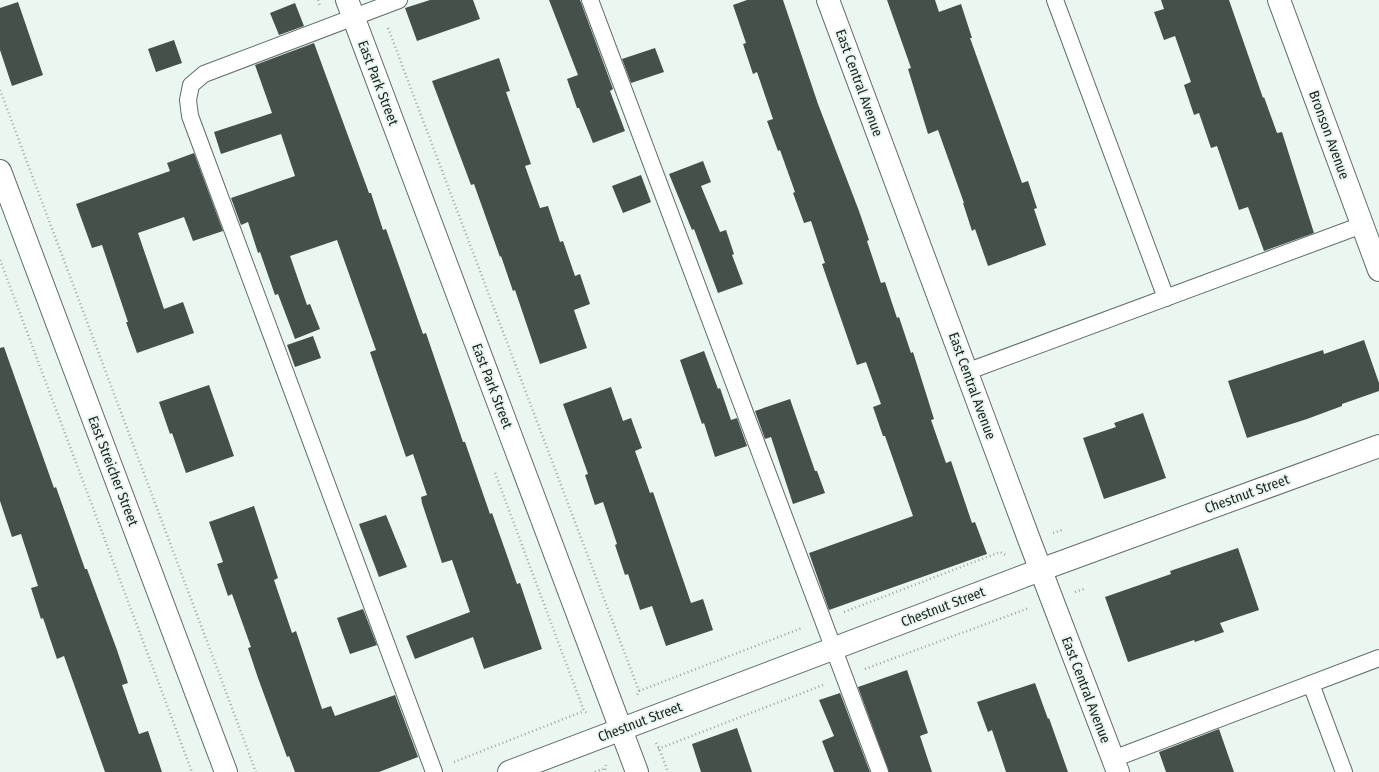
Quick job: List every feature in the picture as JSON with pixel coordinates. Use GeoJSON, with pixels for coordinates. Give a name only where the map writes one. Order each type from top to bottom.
{"type":"FeatureCollection","features":[{"type":"Feature","properties":{"kind":"street","name":"East Central Avenue"},"geometry":{"type":"LineString","coordinates":[[828,0],[1040,570],[1116,765]]}},
{"type":"Feature","properties":{"kind":"street","name":"Bronson Avenue"},"geometry":{"type":"LineString","coordinates":[[1279,0],[1370,233],[1379,270]]}},
{"type":"Feature","properties":{"kind":"street","name":"East Park Street"},"geometry":{"type":"LineString","coordinates":[[350,9],[637,772]]}},
{"type":"Feature","properties":{"kind":"street","name":"East Streicher Street"},"geometry":{"type":"LineString","coordinates":[[0,170],[226,772]]}},
{"type":"Feature","properties":{"kind":"street","name":"Chestnut Street"},"geometry":{"type":"LineString","coordinates":[[509,772],[1040,570],[1379,446]]}},
{"type":"Feature","properties":{"kind":"lane"},"geometry":{"type":"LineString","coordinates":[[399,0],[380,7],[350,9],[204,74],[191,85],[188,100],[190,116],[434,771]]}},
{"type":"Feature","properties":{"kind":"lane"},"geometry":{"type":"LineString","coordinates":[[590,0],[880,772]]}},
{"type":"Feature","properties":{"kind":"lane"},"geometry":{"type":"LineString","coordinates":[[1055,0],[1166,298]]}},
{"type":"Feature","properties":{"kind":"lane"},"geometry":{"type":"LineString","coordinates":[[966,372],[1166,298],[1370,233]]}},
{"type":"Feature","properties":{"kind":"lane"},"geometry":{"type":"LineString","coordinates":[[1116,765],[1311,684],[1379,658]]}},
{"type":"Feature","properties":{"kind":"lane"},"geometry":{"type":"LineString","coordinates":[[1311,684],[1344,772]]}},
{"type":"Feature","properties":{"kind":"path"},"geometry":{"type":"LineString","coordinates":[[380,7],[639,691],[634,702],[641,722],[659,748],[668,772]]}},
{"type":"Feature","properties":{"kind":"path"},"geometry":{"type":"LineString","coordinates":[[0,90],[256,772]]}},
{"type":"Feature","properties":{"kind":"path"},"geometry":{"type":"LineString","coordinates":[[0,260],[192,772]]}},
{"type":"Feature","properties":{"kind":"path"},"geometry":{"type":"LineString","coordinates":[[434,771],[584,711]]}},
{"type":"Feature","properties":{"kind":"path"},"geometry":{"type":"LineString","coordinates":[[594,772],[605,768]]}},
{"type":"Feature","properties":{"kind":"building"},"geometry":{"type":"Polygon","coordinates":[[[430,0],[473,0],[480,19],[417,41],[405,8],[430,0]]]}},
{"type":"Feature","properties":{"kind":"building"},"geometry":{"type":"Polygon","coordinates":[[[549,0],[580,0],[613,89],[610,91],[625,131],[593,143],[579,108],[577,108],[567,79],[578,75],[549,0]]]}},
{"type":"Feature","properties":{"kind":"building"},"geometry":{"type":"Polygon","coordinates":[[[747,0],[783,0],[818,104],[859,211],[881,283],[885,282],[911,353],[913,352],[934,419],[931,420],[946,463],[951,461],[972,523],[975,522],[987,554],[829,610],[809,553],[913,516],[885,436],[883,436],[873,407],[881,404],[866,362],[857,365],[822,264],[825,263],[811,221],[804,223],[780,150],[778,151],[767,121],[773,119],[757,72],[753,74],[743,44],[746,43],[733,5],[747,0]]]}},
{"type":"Feature","properties":{"kind":"building"},"geometry":{"type":"Polygon","coordinates":[[[887,0],[935,0],[939,12],[961,4],[972,38],[970,38],[1022,183],[1028,181],[1037,208],[1034,209],[1046,245],[988,266],[975,229],[972,231],[964,203],[938,130],[928,134],[908,69],[911,68],[887,0]]]}},
{"type":"Feature","properties":{"kind":"building"},"geometry":{"type":"Polygon","coordinates":[[[1161,0],[1229,0],[1263,98],[1264,97],[1277,133],[1282,132],[1314,233],[1264,251],[1248,207],[1239,210],[1217,146],[1211,148],[1199,113],[1194,115],[1184,85],[1191,82],[1175,36],[1164,40],[1154,12],[1164,9],[1161,0]]]}},
{"type":"Feature","properties":{"kind":"building"},"geometry":{"type":"Polygon","coordinates":[[[18,2],[43,75],[12,86],[0,50],[0,8],[18,2]]]}},
{"type":"Feature","properties":{"kind":"building"},"geometry":{"type":"Polygon","coordinates":[[[295,3],[304,26],[279,35],[270,13],[295,3]]]}},
{"type":"Feature","properties":{"kind":"building"},"geometry":{"type":"Polygon","coordinates":[[[174,40],[182,63],[156,72],[148,49],[174,40]]]}},
{"type":"Feature","properties":{"kind":"building"},"geometry":{"type":"Polygon","coordinates":[[[314,43],[369,193],[371,193],[383,230],[386,229],[423,334],[426,333],[463,442],[465,442],[490,514],[492,513],[517,584],[520,583],[542,649],[484,669],[473,637],[415,659],[406,636],[470,612],[452,560],[442,563],[422,503],[421,497],[427,495],[413,454],[406,457],[370,352],[376,350],[337,240],[290,256],[307,305],[310,304],[320,329],[295,339],[278,294],[275,295],[260,252],[258,253],[248,222],[241,225],[231,198],[295,176],[281,134],[221,154],[214,132],[272,113],[255,65],[314,43]]]}},
{"type":"Feature","properties":{"kind":"building"},"geometry":{"type":"Polygon","coordinates":[[[655,48],[664,72],[631,83],[622,59],[655,48]]]}},
{"type":"Feature","properties":{"kind":"building"},"geometry":{"type":"Polygon","coordinates":[[[499,58],[510,91],[506,92],[531,164],[525,166],[540,208],[548,206],[560,242],[563,241],[575,276],[580,274],[590,304],[574,310],[587,348],[540,364],[515,290],[513,291],[474,184],[471,185],[432,81],[499,58]]]}},
{"type":"Feature","properties":{"kind":"building"},"geometry":{"type":"Polygon","coordinates":[[[194,153],[223,231],[193,241],[184,217],[138,233],[164,309],[183,302],[194,333],[137,353],[102,245],[92,248],[76,204],[170,171],[167,163],[194,153]]]}},
{"type":"Feature","properties":{"kind":"building"},"geometry":{"type":"Polygon","coordinates":[[[703,161],[711,182],[701,186],[720,232],[726,230],[734,254],[732,255],[743,284],[718,293],[694,229],[692,230],[669,174],[703,161]]]}},
{"type":"Feature","properties":{"kind":"building"},"geometry":{"type":"Polygon","coordinates":[[[641,175],[651,202],[623,213],[612,186],[641,175]]]}},
{"type":"Feature","properties":{"kind":"building"},"geometry":{"type":"Polygon","coordinates":[[[313,336],[321,358],[295,367],[287,345],[313,336]]]}},
{"type":"Feature","properties":{"kind":"building"},"geometry":{"type":"Polygon","coordinates":[[[1364,340],[1379,383],[1379,391],[1342,404],[1342,406],[1307,419],[1247,438],[1228,381],[1323,350],[1324,354],[1364,340]]]}},
{"type":"Feature","properties":{"kind":"building"},"geometry":{"type":"Polygon","coordinates":[[[4,347],[54,488],[56,487],[85,569],[87,569],[117,650],[128,683],[122,685],[139,734],[148,731],[162,772],[105,772],[64,656],[57,659],[43,618],[41,619],[31,588],[38,586],[21,534],[12,537],[0,501],[0,348],[4,347]]]}},
{"type":"Feature","properties":{"kind":"building"},"geometry":{"type":"Polygon","coordinates":[[[704,351],[718,389],[720,388],[731,420],[737,418],[747,446],[715,457],[680,360],[704,351]]]}},
{"type":"Feature","properties":{"kind":"building"},"geometry":{"type":"Polygon","coordinates":[[[209,385],[234,456],[186,473],[159,402],[209,385]]]}},
{"type":"Feature","properties":{"kind":"building"},"geometry":{"type":"Polygon","coordinates":[[[611,387],[623,421],[631,418],[642,448],[635,451],[650,493],[653,492],[691,603],[703,599],[713,630],[666,646],[652,606],[640,610],[628,574],[625,575],[615,545],[617,544],[603,502],[595,505],[585,475],[588,474],[563,404],[611,387]]]}},
{"type":"Feature","properties":{"kind":"building"},"geometry":{"type":"Polygon","coordinates":[[[790,399],[815,471],[817,471],[825,493],[793,504],[771,437],[765,439],[755,411],[790,399]]]}},
{"type":"Feature","properties":{"kind":"building"},"geometry":{"type":"Polygon","coordinates":[[[1143,413],[1166,478],[1104,499],[1083,438],[1116,427],[1114,423],[1143,413]]]}},
{"type":"Feature","properties":{"kind":"building"},"geometry":{"type":"Polygon","coordinates":[[[254,506],[278,578],[274,580],[292,633],[296,631],[322,709],[331,706],[335,716],[395,695],[418,757],[379,772],[295,772],[289,756],[287,757],[258,678],[248,648],[251,647],[232,594],[228,596],[217,564],[223,562],[209,522],[254,506]]]}},
{"type":"Feature","properties":{"kind":"building"},"geometry":{"type":"Polygon","coordinates":[[[386,515],[407,567],[379,577],[359,524],[386,515]]]}},
{"type":"Feature","properties":{"kind":"building"},"geometry":{"type":"Polygon","coordinates":[[[1238,548],[1259,610],[1220,623],[1224,632],[1195,642],[1194,640],[1128,662],[1105,597],[1171,574],[1170,571],[1238,548]]]}},
{"type":"Feature","properties":{"kind":"building"},"geometry":{"type":"Polygon","coordinates":[[[363,609],[377,645],[350,654],[337,618],[363,609]]]}},
{"type":"Feature","properties":{"kind":"building"},"geometry":{"type":"Polygon","coordinates":[[[907,670],[928,733],[920,736],[932,772],[889,772],[858,687],[907,670]]]}},
{"type":"Feature","properties":{"kind":"building"},"geometry":{"type":"Polygon","coordinates":[[[1035,683],[1068,772],[1006,772],[992,730],[988,732],[977,702],[1035,683]]]}},
{"type":"Feature","properties":{"kind":"building"},"geometry":{"type":"Polygon","coordinates":[[[840,693],[870,772],[834,772],[822,741],[834,736],[819,700],[840,693]]]}},
{"type":"Feature","properties":{"kind":"building"},"geometry":{"type":"Polygon","coordinates":[[[737,728],[752,772],[701,772],[692,744],[737,728]]]}},
{"type":"Feature","properties":{"kind":"building"},"geometry":{"type":"Polygon","coordinates":[[[1219,729],[1234,772],[1166,772],[1159,752],[1219,729]]]}}]}
